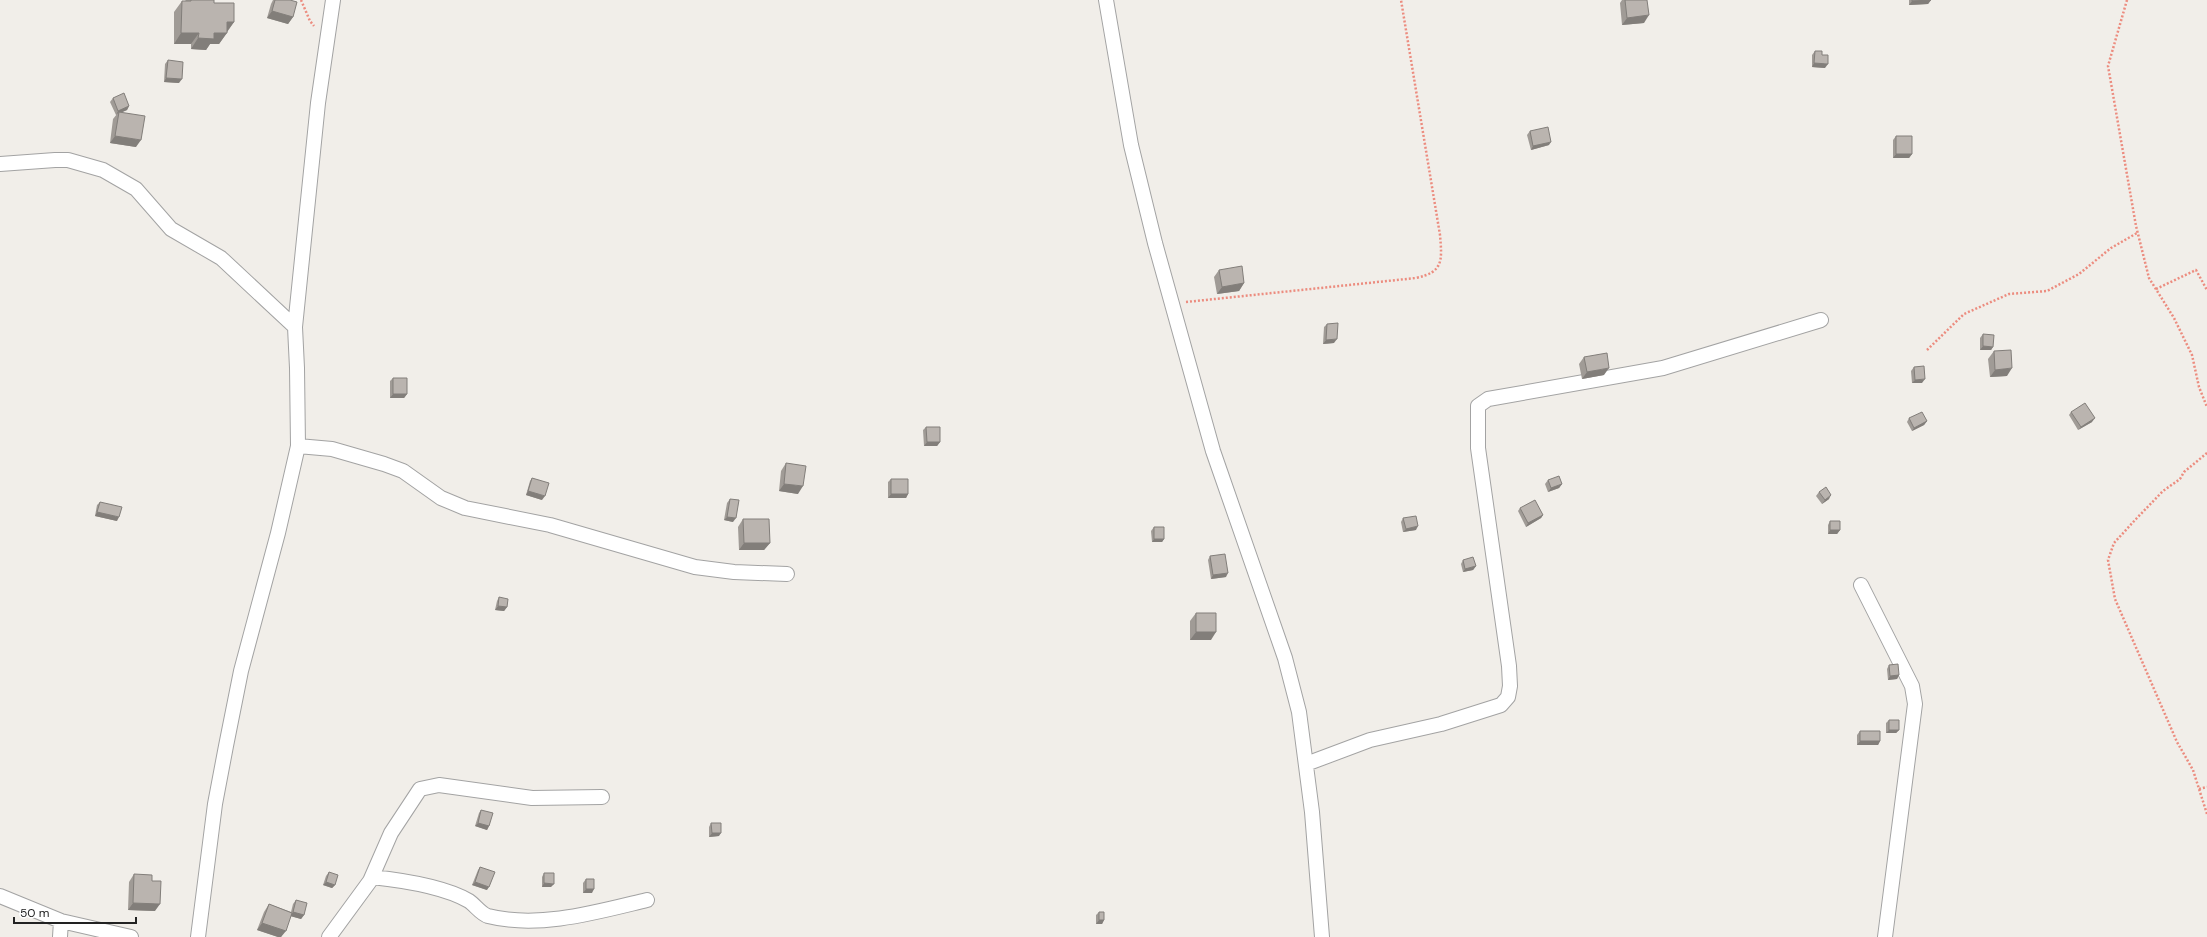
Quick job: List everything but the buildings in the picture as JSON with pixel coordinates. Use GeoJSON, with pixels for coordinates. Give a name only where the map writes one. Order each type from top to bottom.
{"type":"FeatureCollection","features":[{"type":"Feature","properties":{"kind":"street"},"geometry":{"type":"LineString","coordinates":[[198,937],[215,804],[226,746],[243,663],[278,533],[298,446],[298,375],[295,327],[318,103],[333,0]]}},
{"type":"Feature","properties":{"kind":"street"},"geometry":{"type":"LineString","coordinates":[[1106,0],[1140,185],[1213,451],[1285,658],[1299,712],[1306,764],[1322,937]]}},
{"type":"Feature","properties":{"kind":"street"},"geometry":{"type":"LineString","coordinates":[[0,164],[68,160],[103,170],[136,189],[172,229],[221,258],[295,327]]}},
{"type":"Feature","properties":{"kind":"street"},"geometry":{"type":"LineString","coordinates":[[1306,764],[1370,740],[1404,733],[1487,711],[1501,705],[1508,697],[1510,686],[1509,666],[1478,448],[1478,406],[1488,399],[1663,368],[1821,320]]}},
{"type":"Feature","properties":{"kind":"street"},"geometry":{"type":"LineString","coordinates":[[298,446],[332,449],[403,471],[441,498],[465,508],[550,525],[696,567],[734,572],[787,574]]}},
{"type":"Feature","properties":{"kind":"street"},"geometry":{"type":"LineString","coordinates":[[1861,585],[1912,686],[1915,704],[1885,937]]}},
{"type":"Feature","properties":{"kind":"street"},"geometry":{"type":"LineString","coordinates":[[329,937],[344,920],[372,877],[391,833],[420,789],[439,785],[532,798],[602,797]]}},
{"type":"Feature","properties":{"kind":"street"},"geometry":{"type":"LineString","coordinates":[[372,877],[397,880],[438,890],[469,901],[486,916],[520,920],[545,919],[602,910],[647,900]]}},
{"type":"Feature","properties":{"kind":"street"},"geometry":{"type":"LineString","coordinates":[[0,896],[61,922],[131,937]]}},
{"type":"Feature","properties":{"kind":"street"},"geometry":{"type":"LineString","coordinates":[[60,937],[61,922]]}},
{"type":"Feature","properties":{"kind":"path"},"geometry":{"type":"LineString","coordinates":[[301,0],[310,21],[328,42]]}},
{"type":"Feature","properties":{"kind":"path"},"geometry":{"type":"LineString","coordinates":[[1173,304],[1416,278],[1435,271],[1440,265],[1442,255],[1440,235],[1401,0]]}},
{"type":"Feature","properties":{"kind":"path"},"geometry":{"type":"LineString","coordinates":[[2127,0],[2108,66],[2137,233],[2149,278],[2174,318],[2192,355],[2199,388],[2207,407]]}},
{"type":"Feature","properties":{"kind":"path"},"geometry":{"type":"LineString","coordinates":[[1926,350],[1964,314],[2009,294],[2047,291],[2078,274],[2111,248],[2137,233]]}},
{"type":"Feature","properties":{"kind":"path"},"geometry":{"type":"LineString","coordinates":[[2156,289],[2196,270],[2207,290]]}},
{"type":"Feature","properties":{"kind":"path"},"geometry":{"type":"LineString","coordinates":[[2207,453],[2184,472],[2180,479],[2163,491],[2114,543],[2108,560],[2115,599],[2177,742],[2193,770],[2207,814]]}},
{"type":"Feature","properties":{"kind":"path"},"geometry":{"type":"LineString","coordinates":[[2199,790],[2207,787]]}}]}
